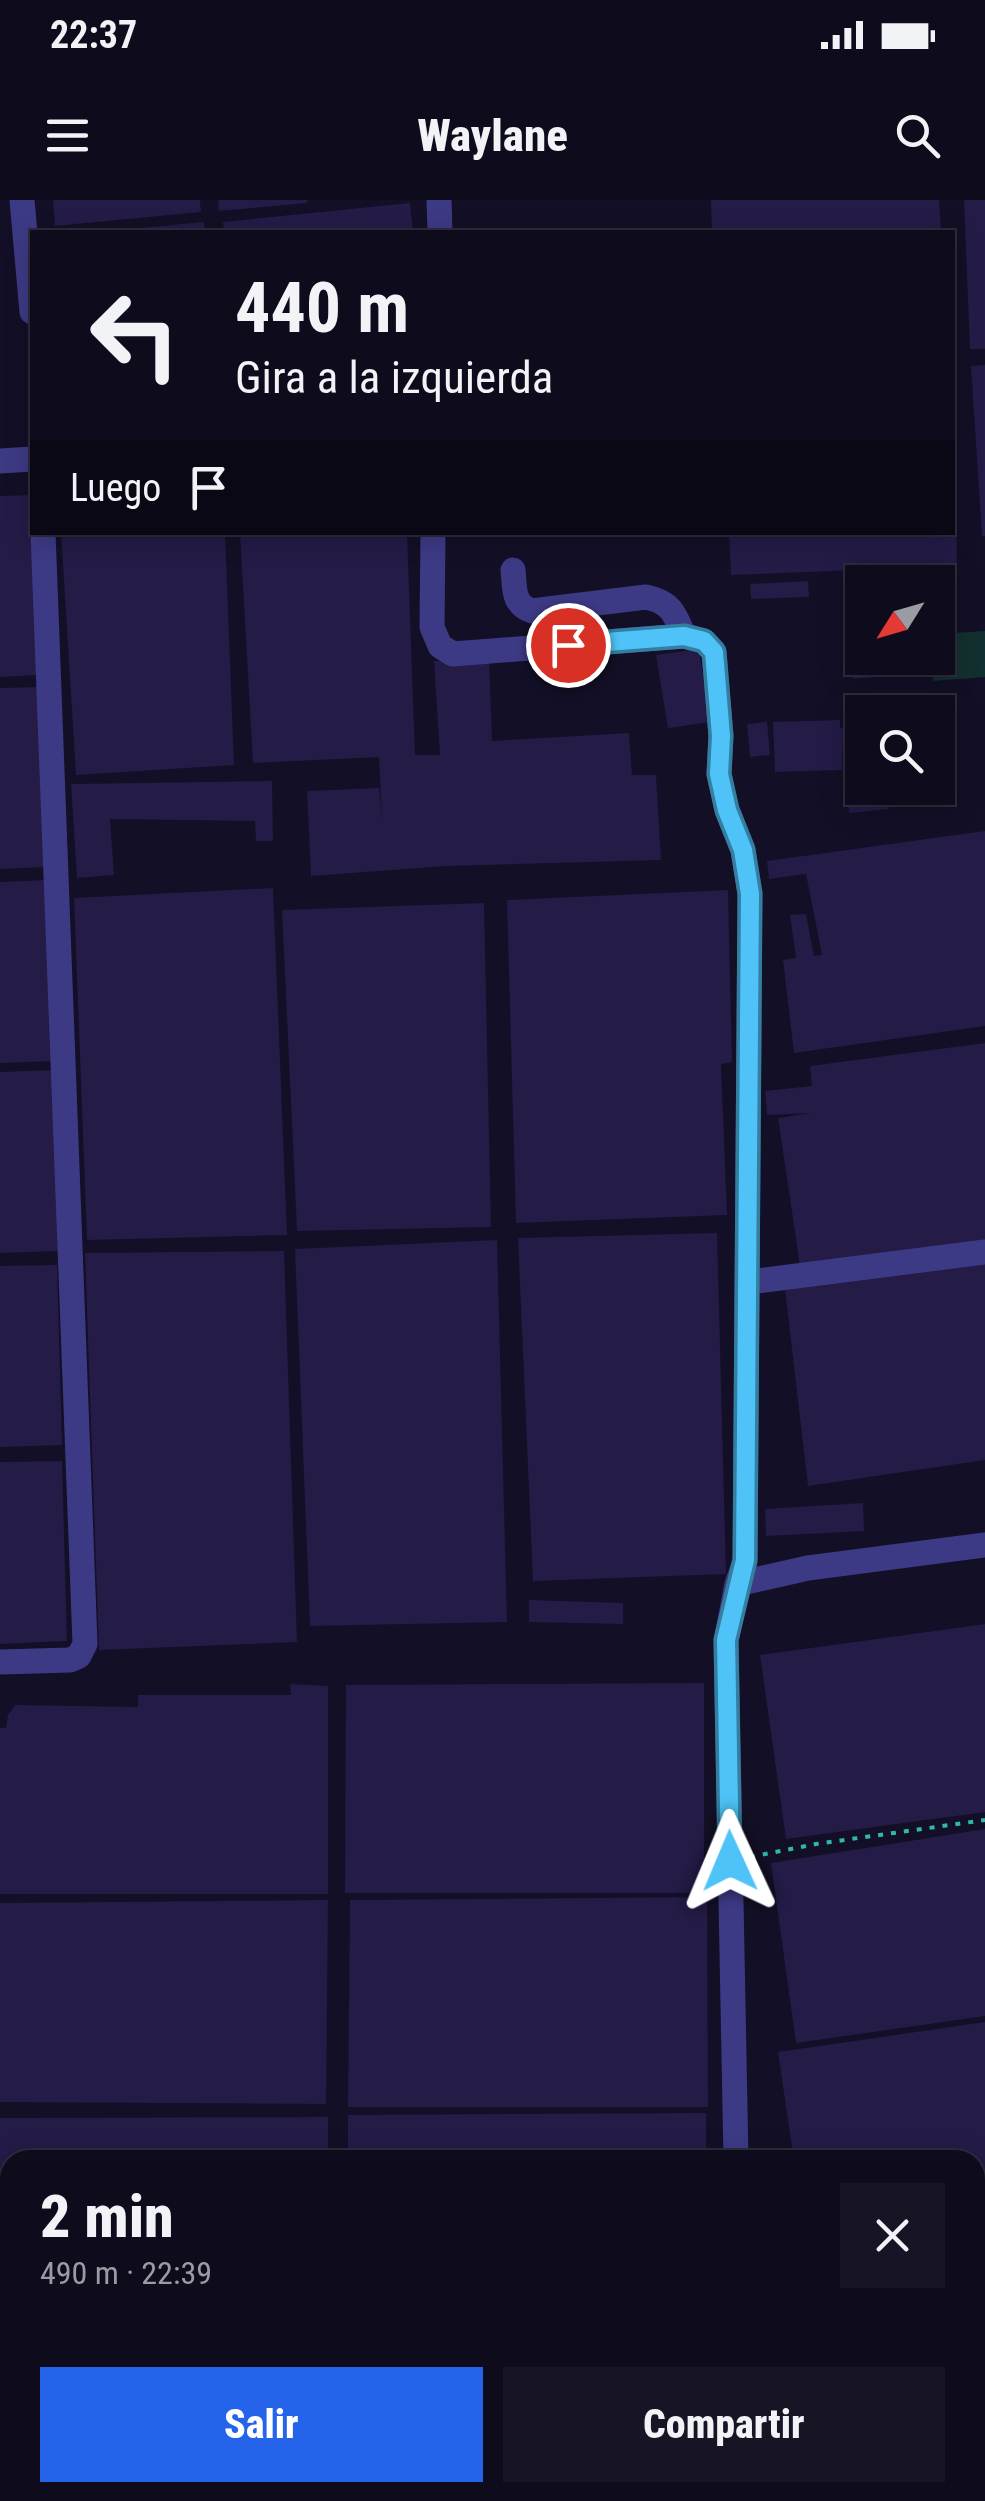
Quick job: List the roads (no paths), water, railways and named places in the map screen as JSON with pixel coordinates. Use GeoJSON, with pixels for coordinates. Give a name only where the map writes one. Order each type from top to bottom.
{"type":"FeatureCollection","features":[{"type":"Feature","properties":{"kind":"lane"},"geometry":{"type":"LineString","coordinates":[[22,200],[30,290]]}},
{"type":"Feature","properties":{"kind":"lane"},"geometry":{"type":"LineString","coordinates":[[439,200],[440,230]]}},
{"type":"Feature","properties":{"kind":"lane"},"geometry":{"type":"LineString","coordinates":[[0,461],[30,459]]}},
{"type":"Feature","properties":{"kind":"lane"},"geometry":{"type":"LineString","coordinates":[[0,1662],[70,1660],[79,1656],[85,1644],[43,535]]}},
{"type":"Feature","properties":{"kind":"lane"},"geometry":{"type":"LineString","coordinates":[[433,535],[432,627],[440,646],[453,654],[684,636],[704,641],[714,652],[721,736],[719,774],[727,810],[743,850],[750,894],[745,1560],[726,1640],[736,2150]]}},
{"type":"Feature","properties":{"kind":"lane"},"geometry":{"type":"LineString","coordinates":[[513,570],[516,601],[522,608],[532,611],[646,597],[661,600],[672,608],[684,636]]}},
{"type":"Feature","properties":{"kind":"lane"},"geometry":{"type":"LineString","coordinates":[[749,1282],[985,1252]]}},
{"type":"Feature","properties":{"kind":"lane"},"geometry":{"type":"LineString","coordinates":[[737,1584],[808,1568],[985,1546]]}}]}
